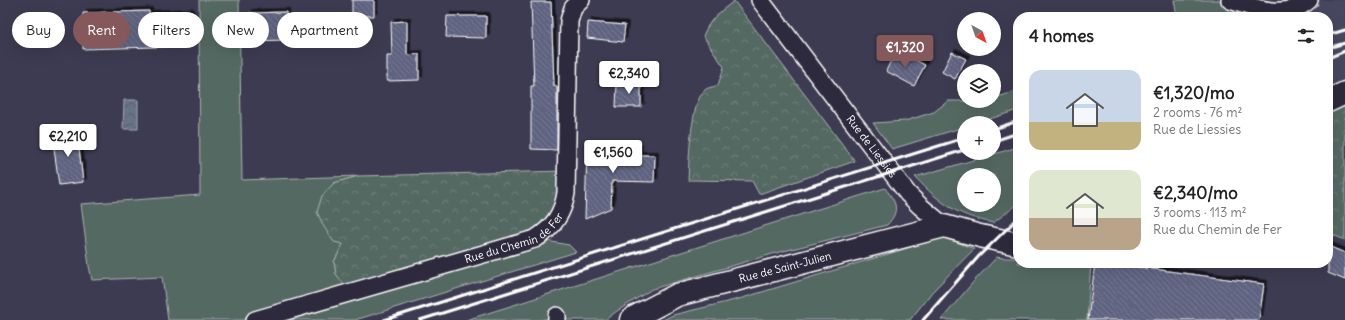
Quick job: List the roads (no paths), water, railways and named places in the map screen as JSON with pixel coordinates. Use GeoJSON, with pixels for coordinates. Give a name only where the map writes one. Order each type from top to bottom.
{"type":"FeatureCollection","features":[{"type":"Feature","properties":{"kind":"street","name":"Rue du Chemin de Fer"},"geometry":{"type":"LineString","coordinates":[[255,320],[535,239],[544,233],[558,218],[565,202],[569,21],[573,8],[581,0]]}},
{"type":"Feature","properties":{"kind":"street","name":"Rue de Liessies"},"geometry":{"type":"LineString","coordinates":[[760,0],[908,194],[920,206],[944,226],[1013,243]]}},
{"type":"Feature","properties":{"kind":"street"},"geometry":{"type":"LineString","coordinates":[[1230,0],[1256,8],[1284,12],[1296,9],[1309,0]]}},
{"type":"Feature","properties":{"kind":"street"},"geometry":{"type":"LineString","coordinates":[[1333,99],[1345,93]]}},
{"type":"Feature","properties":{"kind":"street","name":"Rue de Saint-Julien"},"geometry":{"type":"LineString","coordinates":[[631,320],[677,295],[944,226]]}},
{"type":"Feature","properties":{"kind":"water"},"geometry":{"type":"Polygon","coordinates":[[[124,100],[138,100],[138,129],[123,129],[124,100]]]}},
{"type":"Feature","properties":{"kind":"railway"},"geometry":{"type":"LineString","coordinates":[[1333,34],[1345,30]]}},
{"type":"Feature","properties":{"kind":"railway"},"geometry":{"type":"LineString","coordinates":[[1333,47],[1345,43]]}},
{"type":"Feature","properties":{"kind":"railway"},"geometry":{"type":"LineString","coordinates":[[1333,56],[1345,51]]}},
{"type":"Feature","properties":{"kind":"railway"},"geometry":{"type":"LineString","coordinates":[[1001,127],[1013,123]]}},
{"type":"Feature","properties":{"kind":"railway"},"geometry":{"type":"LineString","coordinates":[[1001,139],[1013,135]]}},
{"type":"Feature","properties":{"kind":"railway"},"geometry":{"type":"LineString","coordinates":[[384,320],[957,140]]}},
{"type":"Feature","properties":{"kind":"railway"},"geometry":{"type":"LineString","coordinates":[[420,320],[957,152]]}},
{"type":"Feature","properties":{"kind":"railway"},"geometry":{"type":"LineString","coordinates":[[923,320],[979,256],[1013,223]]}}]}
